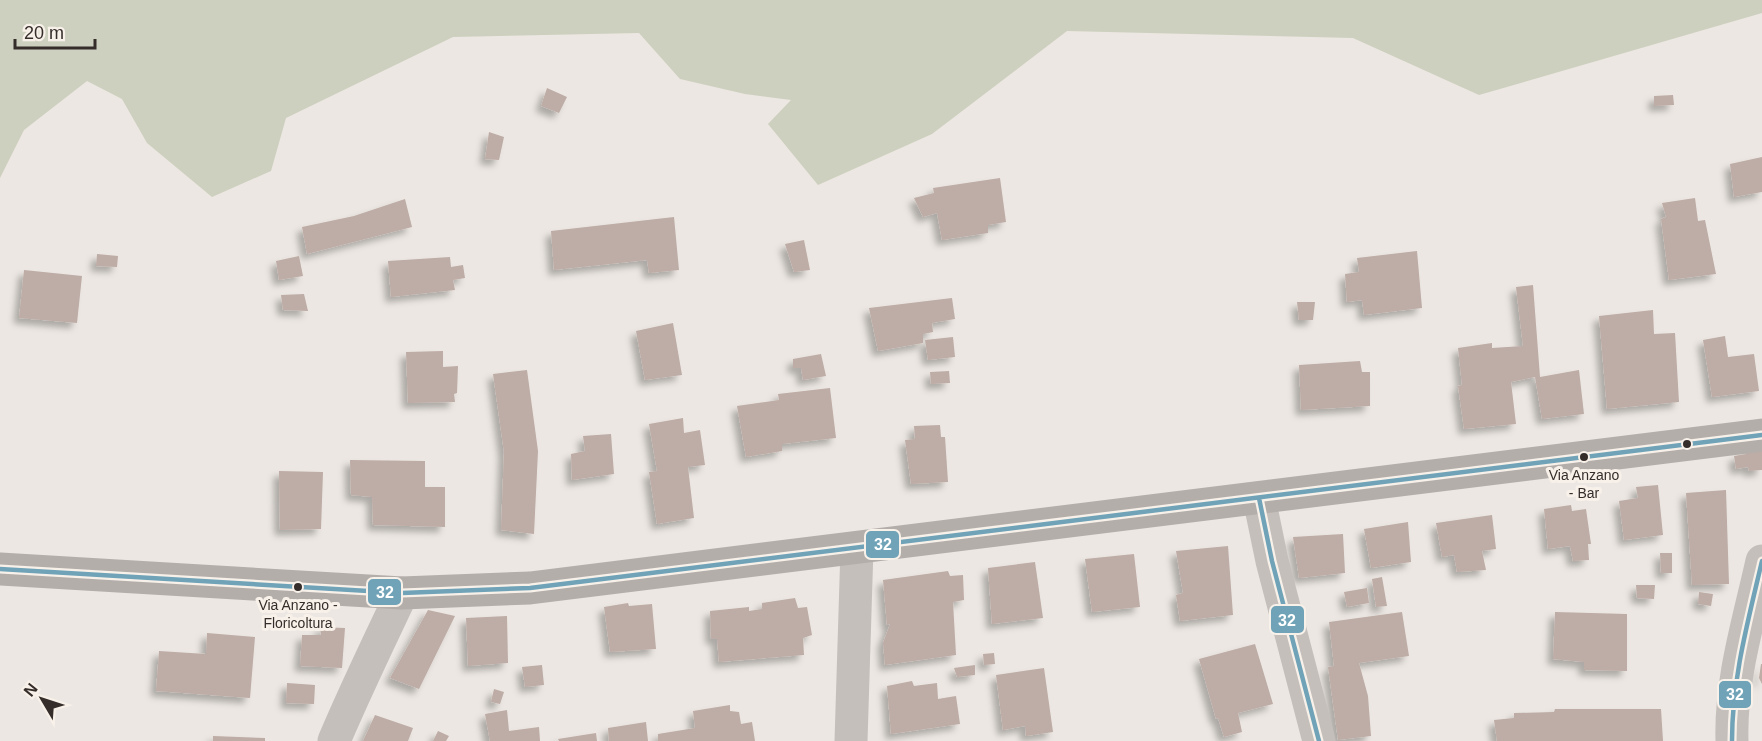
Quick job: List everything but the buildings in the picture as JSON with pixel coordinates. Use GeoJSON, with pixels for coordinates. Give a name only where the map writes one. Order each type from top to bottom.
{"type":"FeatureCollection","features":[{"type":"Feature","properties":{"kind":"main road"},"geometry":{"type":"LineString","coordinates":[[0,569],[402,593],[530,588],[1762,435]]}},
{"type":"Feature","properties":{"kind":"street"},"geometry":{"type":"LineString","coordinates":[[1259,498],[1272,561],[1319,741]]}},
{"type":"Feature","properties":{"kind":"street"},"geometry":{"type":"LineString","coordinates":[[851,741],[857,548]]}},
{"type":"Feature","properties":{"kind":"street"},"geometry":{"type":"LineString","coordinates":[[1732,741],[1731,719],[1735,688],[1762,561]]}},
{"type":"Feature","properties":{"kind":"street"},"geometry":{"type":"LineString","coordinates":[[334,741],[362,674],[402,593]]}},
{"type":"Feature","properties":{"kind":"green space"},"geometry":{"type":"Polygon","coordinates":[[[0,0],[1762,0],[1762,13],[1479,95],[1353,38],[1067,31],[932,134],[818,185],[768,124],[791,100],[745,94],[680,79],[639,33],[453,37],[286,118],[271,171],[212,197],[147,143],[122,99],[87,81],[24,130],[0,178],[0,0]]]}},
{"type":"Feature","properties":{"kind":"transit line","name":"32"},"geometry":{"type":"LineString","coordinates":[[0,569],[402,593],[530,588],[1762,435]]}},
{"type":"Feature","properties":{"kind":"transit line","name":"32"},"geometry":{"type":"LineString","coordinates":[[1259,498],[1272,561],[1319,741]]}},
{"type":"Feature","properties":{"kind":"transit line","name":"32"},"geometry":{"type":"LineString","coordinates":[[1732,741],[1738,673],[1762,561]]}},
{"type":"Feature","properties":{"kind":"place","name":"Via Anzano - Bar"},"geometry":{"type":"Point","coordinates":[1584,457]}},
{"type":"Feature","properties":{"kind":"place","name":"Via Anzano - Floricoltura"},"geometry":{"type":"Point","coordinates":[298,587]}}]}
